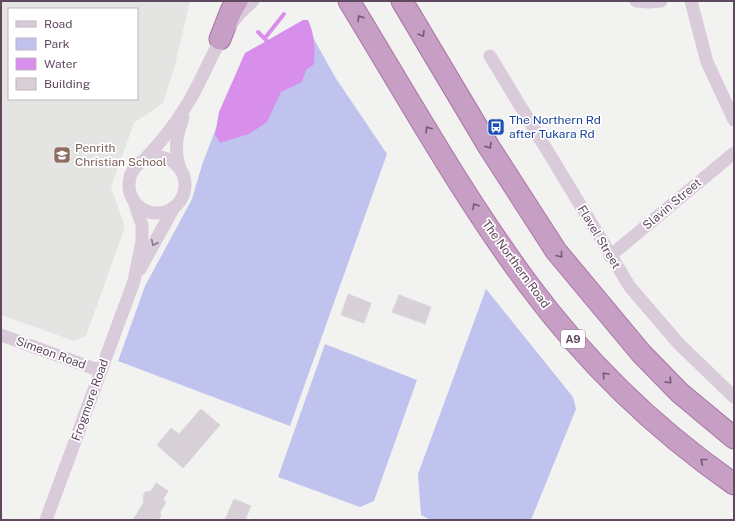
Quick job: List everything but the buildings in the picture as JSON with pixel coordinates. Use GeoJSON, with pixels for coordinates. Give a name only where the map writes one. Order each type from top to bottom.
{"type":"FeatureCollection","features":[{"type":"Feature","properties":{"kind":"highway"},"geometry":{"type":"LineString","coordinates":[[220,39],[231,11],[237,1]]}},
{"type":"Feature","properties":{"kind":"highway","name":"The Northern Road"},"geometry":{"type":"LineString","coordinates":[[349,1],[478,211],[528,284],[560,324],[608,378],[663,430],[734,484]]}},
{"type":"Feature","properties":{"kind":"highway"},"geometry":{"type":"LineString","coordinates":[[402,1],[489,147],[556,250],[642,353],[680,393],[734,438]]}},
{"type":"Feature","properties":{"kind":"street"},"geometry":{"type":"LineString","coordinates":[[188,103],[175,142],[176,152],[185,184],[182,198],[173,209],[166,212],[146,212],[135,204],[129,192],[129,178],[135,167],[145,159],[168,132],[188,103],[220,39],[240,12],[253,1]]}},
{"type":"Feature","properties":{"kind":"street"},"geometry":{"type":"LineString","coordinates":[[636,1],[661,1]]}},
{"type":"Feature","properties":{"kind":"street"},"geometry":{"type":"LineString","coordinates":[[691,1],[707,62],[734,120]]}},
{"type":"Feature","properties":{"kind":"street","name":"Flavel Street"},"geometry":{"type":"LineString","coordinates":[[490,56],[630,287],[652,314],[734,397]]}},
{"type":"Feature","properties":{"kind":"street","name":"Slavin Street"},"geometry":{"type":"LineString","coordinates":[[610,256],[734,153]]}},
{"type":"Feature","properties":{"kind":"street"},"geometry":{"type":"LineString","coordinates":[[145,159],[151,157],[164,158],[176,165],[181,170]]}},
{"type":"Feature","properties":{"kind":"street","name":"Frogmore Road"},"geometry":{"type":"LineString","coordinates":[[134,281],[142,241],[142,225],[135,204]]}},
{"type":"Feature","properties":{"kind":"street","name":"Frogmore Road"},"geometry":{"type":"LineString","coordinates":[[46,520],[134,281],[173,209]]}},
{"type":"Feature","properties":{"kind":"street","name":"Simeon Road"},"geometry":{"type":"LineString","coordinates":[[1,335],[100,371]]}},
{"type":"Feature","properties":{"kind":"shaded area","name":"Penrith Christian School"},"geometry":{"type":"Polygon","coordinates":[[[1,1],[190,1],[175,65],[163,103],[134,123],[111,187],[125,227],[86,336],[74,341],[1,315],[1,1]]]}},
{"type":"Feature","properties":{"kind":"green space"},"geometry":{"type":"Polygon","coordinates":[[[304,21],[335,77],[387,154],[290,426],[118,361],[145,286],[192,199],[202,165],[243,57],[304,21]]]}},
{"type":"Feature","properties":{"kind":"green space"},"geometry":{"type":"Polygon","coordinates":[[[486,289],[573,397],[576,409],[531,520],[431,520],[421,515],[418,474],[486,289]]]}},
{"type":"Feature","properties":{"kind":"green space"},"geometry":{"type":"Polygon","coordinates":[[[325,344],[417,380],[374,501],[360,507],[278,477],[325,344]]]}},
{"type":"Feature","properties":{"kind":"water"},"geometry":{"type":"Polygon","coordinates":[[[303,20],[308,20],[313,36],[314,64],[306,70],[302,82],[281,92],[267,122],[249,134],[220,143],[215,135],[219,112],[245,53],[303,20]]]}},
{"type":"Feature","properties":{"kind":"waterway"},"geometry":{"type":"LineString","coordinates":[[265,38],[284,14]]}},
{"type":"Feature","properties":{"kind":"waterway"},"geometry":{"type":"LineString","coordinates":[[258,32],[267,41]]}},
{"type":"Feature","properties":{"kind":"place","name":"The Northern Rd after Tukara Rd"},"geometry":{"type":"Point","coordinates":[496,127]}},
{"type":"Feature","properties":{"kind":"place","name":"Penrith Christian School"},"geometry":{"type":"Point","coordinates":[62,155]}}]}
